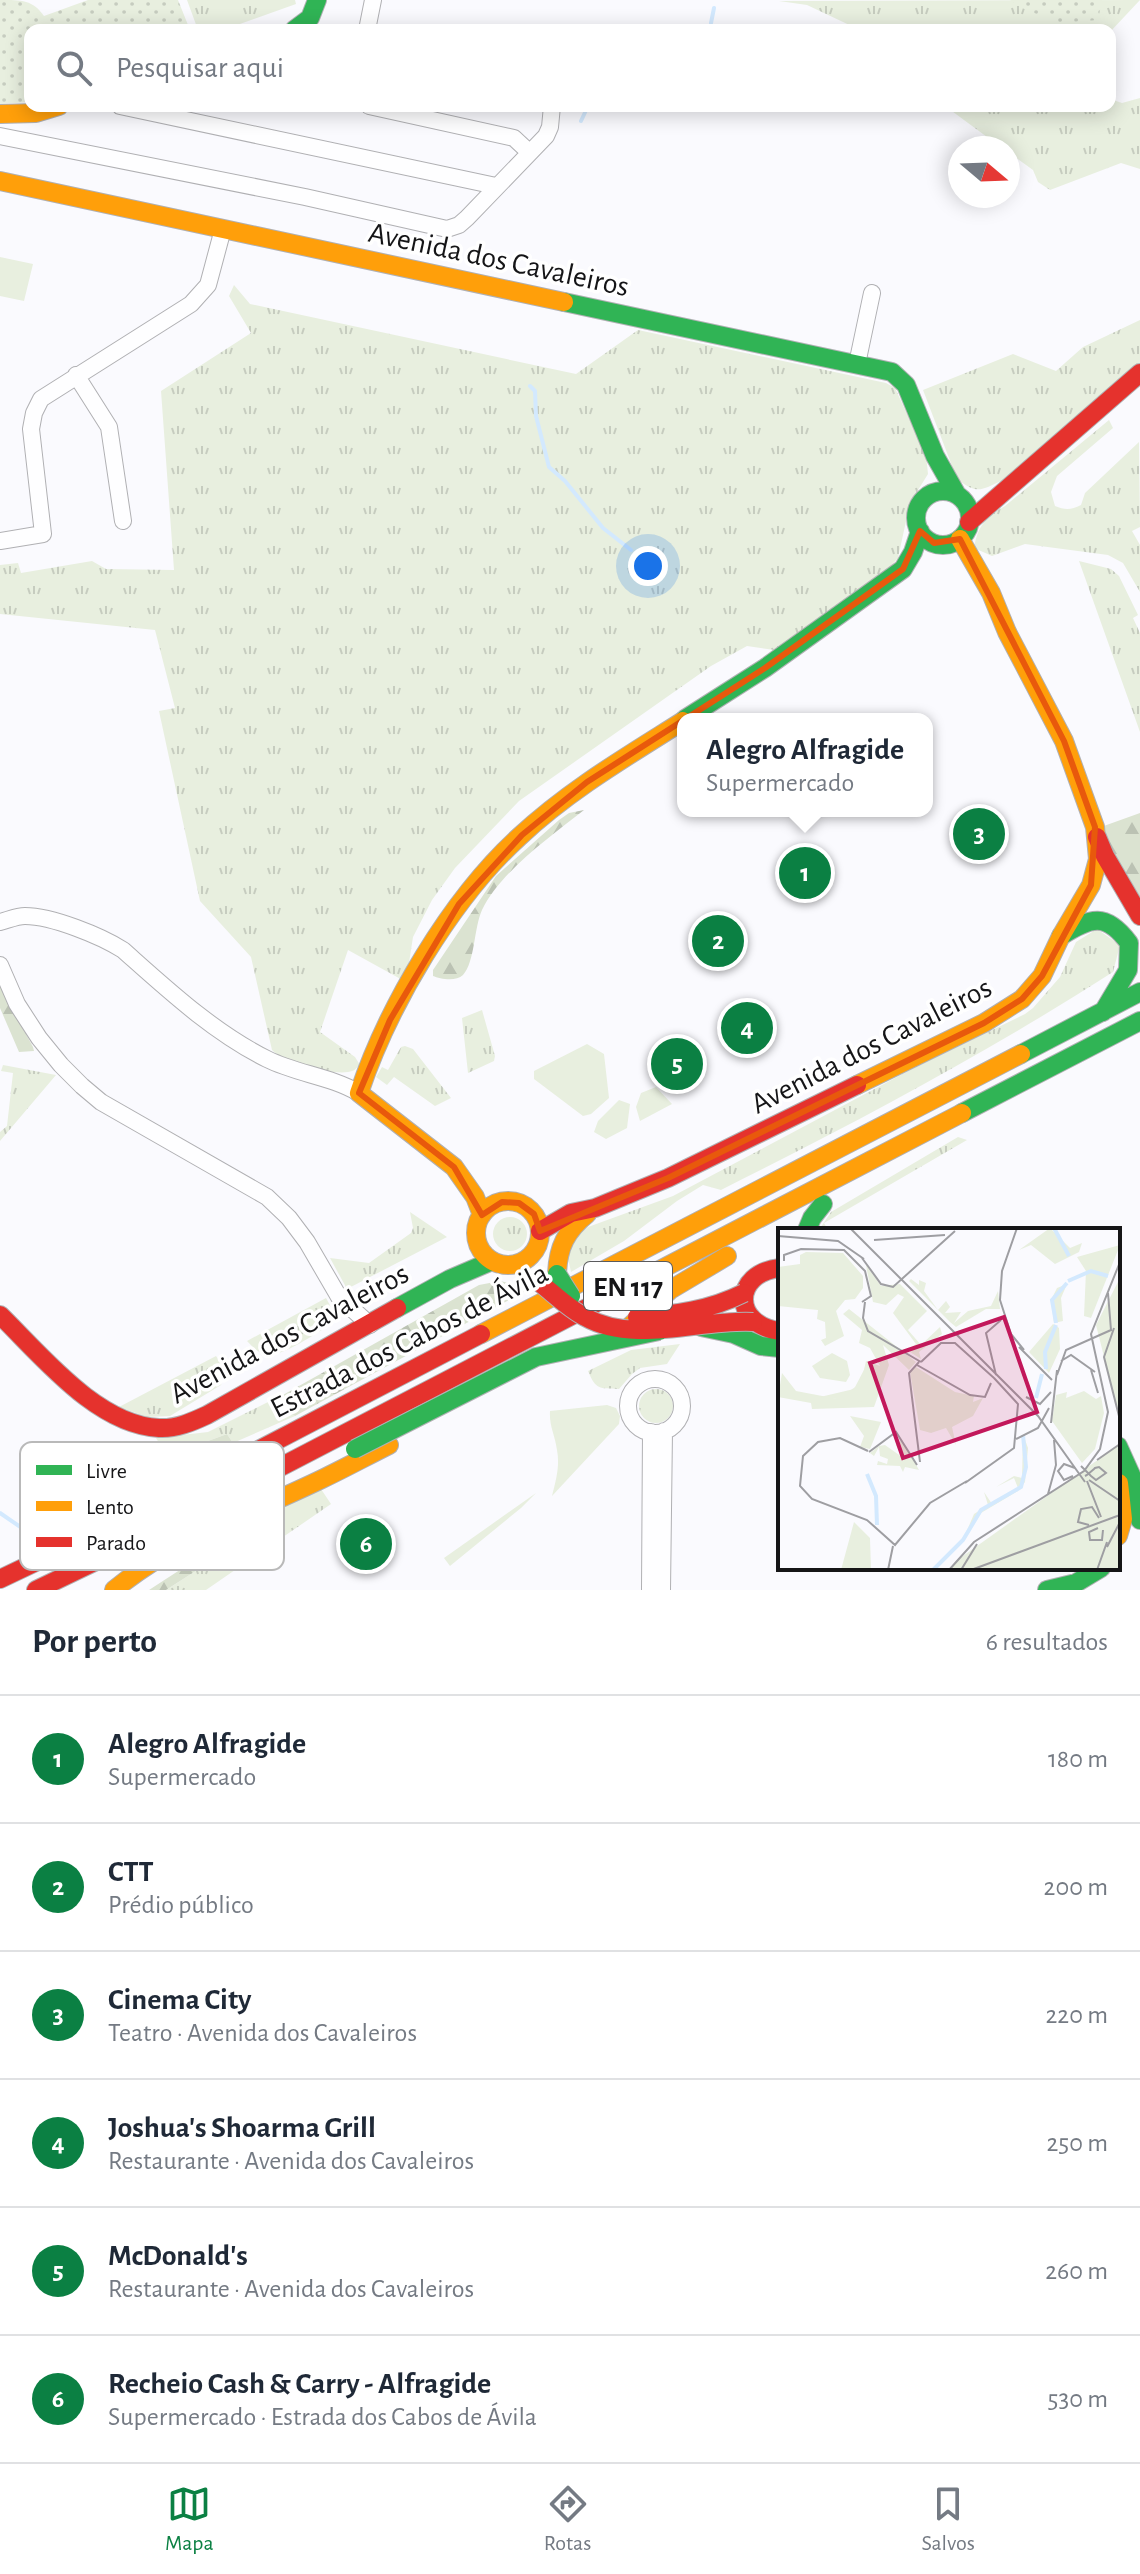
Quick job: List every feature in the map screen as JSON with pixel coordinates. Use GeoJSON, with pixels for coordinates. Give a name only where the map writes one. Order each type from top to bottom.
{"type":"FeatureCollection","features":[{"type":"Feature","properties":{"kind":"main road"},"geometry":{"type":"LineString","coordinates":[[303,24],[312,16],[317,0]]}},
{"type":"Feature","properties":{"kind":"main road"},"geometry":{"type":"LineString","coordinates":[[0,114],[39,112]]}},
{"type":"Feature","properties":{"kind":"main road","name":"Avenida dos Cavaleiros"},"geometry":{"type":"LineString","coordinates":[[0,181],[892,372],[906,385],[935,456],[961,498]]}},
{"type":"Feature","properties":{"kind":"main road"},"geometry":{"type":"LineString","coordinates":[[997,497],[961,498],[942,491],[928,496],[922,501],[916,516],[920,531],[926,539],[943,545],[965,531],[997,497],[1140,373]]}},
{"type":"Feature","properties":{"kind":"main road"},"geometry":{"type":"LineString","coordinates":[[928,496],[934,478],[935,456]]}},
{"type":"Feature","properties":{"kind":"main road"},"geometry":{"type":"LineString","coordinates":[[961,498],[970,515],[965,531]]}},
{"type":"Feature","properties":{"kind":"main road"},"geometry":{"type":"LineString","coordinates":[[695,713],[765,668],[903,569],[920,531]]}},
{"type":"Feature","properties":{"kind":"main road","name":"Avenida dos Cavaleiros"},"geometry":{"type":"LineString","coordinates":[[540,1234],[571,1213],[595,1208],[668,1178],[995,1017],[1031,991],[1053,957],[1061,936],[1091,885],[1098,859],[1095,827],[1064,741],[1007,632],[965,531]]}},
{"type":"Feature","properties":{"kind":"main road"},"geometry":{"type":"LineString","coordinates":[[482,1215],[475,1197],[454,1167],[359,1093],[390,1020],[420,965],[459,904],[498,858],[587,782],[677,724]]}},
{"type":"Feature","properties":{"kind":"main road"},"geometry":{"type":"LineString","coordinates":[[1097,837],[1140,916]]}},
{"type":"Feature","properties":{"kind":"main road"},"geometry":{"type":"LineString","coordinates":[[1061,936],[1082,922],[1101,919],[1116,926],[1129,943],[1128,970],[1103,1012]]}},
{"type":"Feature","properties":{"kind":"main road","name":"Estrada dos Cabos de Ávila"},"geometry":{"type":"LineString","coordinates":[[274,1442],[1140,992]]}},
{"type":"Feature","properties":{"kind":"main road","name":"Estrada dos Cabos de Ávila"},"geometry":{"type":"LineString","coordinates":[[284,1464],[1140,1021]]}},
{"type":"Feature","properties":{"kind":"main road"},"geometry":{"type":"LineString","coordinates":[[778,1228],[975,1121],[1005,1092]]}},
{"type":"Feature","properties":{"kind":"main road"},"geometry":{"type":"LineString","coordinates":[[659,1331],[595,1322],[574,1311],[549,1278],[534,1214],[519,1203],[502,1202],[482,1215],[477,1237],[485,1255],[492,1261],[518,1263],[549,1278],[571,1296],[600,1312],[629,1318],[726,1303],[744,1293],[754,1275],[772,1267],[778,1268]]}},
{"type":"Feature","properties":{"kind":"main road"},"geometry":{"type":"LineString","coordinates":[[808,1228],[823,1204]]}},
{"type":"Feature","properties":{"kind":"main road"},"geometry":{"type":"LineString","coordinates":[[549,1278],[561,1241],[572,1225],[595,1208]]}},
{"type":"Feature","properties":{"kind":"main road"},"geometry":{"type":"LineString","coordinates":[[284,1496],[349,1466],[527,1373],[596,1354],[670,1290],[700,1270],[778,1228]]}},
{"type":"Feature","properties":{"kind":"main road"},"geometry":{"type":"LineString","coordinates":[[518,1263],[533,1253],[540,1234]]}},
{"type":"Feature","properties":{"kind":"main road","name":"Avenida dos Cavaleiros"},"geometry":{"type":"LineString","coordinates":[[450,1279],[477,1237]]}},
{"type":"Feature","properties":{"kind":"main road","name":"Avenida dos Cavaleiros"},"geometry":{"type":"LineString","coordinates":[[0,1315],[95,1404],[127,1421],[160,1428],[207,1415],[450,1279],[492,1261]]}},
{"type":"Feature","properties":{"kind":"main road"},"geometry":{"type":"LineString","coordinates":[[744,1293],[745,1309],[753,1322]]}},
{"type":"Feature","properties":{"kind":"main road"},"geometry":{"type":"LineString","coordinates":[[284,1477],[295,1476],[355,1449],[536,1357],[659,1331],[735,1321],[753,1322],[767,1330],[778,1331]]}},
{"type":"Feature","properties":{"kind":"main road"},"geometry":{"type":"LineString","coordinates":[[700,1326],[734,1334],[761,1346],[778,1348]]}},
{"type":"Feature","properties":{"kind":"main road"},"geometry":{"type":"LineString","coordinates":[[1120,1450],[1132,1477],[1140,1520]]}},
{"type":"Feature","properties":{"kind":"main road"},"geometry":{"type":"LineString","coordinates":[[1120,1494],[1123,1519],[1120,1531]]}},
{"type":"Feature","properties":{"kind":"main road"},"geometry":{"type":"LineString","coordinates":[[1120,1539],[1140,1537]]}},
{"type":"Feature","properties":{"kind":"main road","name":"Estrada dos Cabos de Ávila"},"geometry":{"type":"LineString","coordinates":[[0,1579],[20,1569]]}},
{"type":"Feature","properties":{"kind":"main road","name":"Estrada dos Cabos de Ávila"},"geometry":{"type":"LineString","coordinates":[[36,1590],[78,1570]]}},
{"type":"Feature","properties":{"kind":"main road"},"geometry":{"type":"LineString","coordinates":[[114,1590],[141,1570]]}},
{"type":"Feature","properties":{"kind":"main road"},"geometry":{"type":"LineString","coordinates":[[1047,1590],[1102,1574]]}},
{"type":"Feature","properties":{"kind":"street"},"geometry":{"type":"LineString","coordinates":[[368,24],[373,0]]}},
{"type":"Feature","properties":{"kind":"street"},"geometry":{"type":"LineString","coordinates":[[172,112],[496,186]]}},
{"type":"Feature","properties":{"kind":"street"},"geometry":{"type":"LineString","coordinates":[[396,112],[514,138],[529,152]]}},
{"type":"Feature","properties":{"kind":"street"},"geometry":{"type":"LineString","coordinates":[[0,136],[305,197],[438,228],[453,228],[546,136],[551,112]]}},
{"type":"Feature","properties":{"kind":"street"},"geometry":{"type":"LineString","coordinates":[[0,541],[43,534],[31,429],[41,399],[191,304],[208,285],[223,229]]}},
{"type":"Feature","properties":{"kind":"street"},"geometry":{"type":"LineString","coordinates":[[857,364],[872,293]]}},
{"type":"Feature","properties":{"kind":"street"},"geometry":{"type":"LineString","coordinates":[[76,375],[109,427],[123,521]]}},
{"type":"Feature","properties":{"kind":"street"},"geometry":{"type":"LineString","coordinates":[[0,922],[24,915],[80,929],[110,942],[208,1023],[244,1046],[284,1067],[332,1079],[359,1093]]}},
{"type":"Feature","properties":{"kind":"street"},"geometry":{"type":"LineString","coordinates":[[0,965],[17,1004],[61,1065],[101,1102],[267,1197],[289,1218],[307,1242],[339,1297],[370,1325]]}},
{"type":"Feature","properties":{"kind":"street"},"geometry":{"type":"LineString","coordinates":[[650,1590],[658,1432],[662,1590]]}},
{"type":"Feature","properties":{"kind":"highlighted area"},"geometry":{"type":"Polygon","coordinates":[[[920,531],[934,543],[960,539],[1064,741],[1095,827],[1091,885],[1042,976],[1022,999],[984,1023],[668,1178],[540,1231],[534,1214],[519,1203],[502,1202],[482,1215],[454,1167],[359,1093],[390,1020],[459,904],[522,835],[587,782],[765,668],[903,569],[920,531]]]}},
{"type":"Feature","properties":{"kind":"green space"},"geometry":{"type":"Polygon","coordinates":[[[0,0],[26,2],[44,16],[88,0],[178,0],[188,24],[24,24],[24,102],[0,104],[0,0]]]}},
{"type":"Feature","properties":{"kind":"green space"},"geometry":{"type":"Polygon","coordinates":[[[187,0],[295,0],[296,4],[240,24],[196,24],[187,0]]]}},
{"type":"Feature","properties":{"kind":"green space"},"geometry":{"type":"Polygon","coordinates":[[[1010,0],[1102,0],[1098,20],[1058,23],[1010,0]]]}},
{"type":"Feature","properties":{"kind":"green space"},"geometry":{"type":"Polygon","coordinates":[[[1140,0],[1116,26],[847,24],[807,5],[779,1],[1140,0]]]}},
{"type":"Feature","properties":{"kind":"green space"},"geometry":{"type":"Polygon","coordinates":[[[1140,98],[1140,169],[1121,163],[1050,190],[1038,182],[1033,170],[1020,161],[1020,136],[986,136],[953,112],[1116,112],[1116,101],[1122,103],[1140,98]]]}},
{"type":"Feature","properties":{"kind":"green space"},"geometry":{"type":"Polygon","coordinates":[[[0,257],[33,264],[24,301],[0,296],[0,257]]]}},
{"type":"Feature","properties":{"kind":"green space"},"geometry":{"type":"Polygon","coordinates":[[[234,285],[250,304],[576,374],[638,330],[886,383],[895,388],[926,455],[928,474],[910,503],[898,558],[885,572],[774,650],[747,646],[711,666],[519,801],[455,868],[432,900],[413,937],[406,982],[348,950],[320,1032],[355,1057],[360,1065],[348,1072],[308,1067],[272,1050],[251,957],[200,901],[159,711],[175,708],[155,630],[0,614],[0,565],[18,563],[21,573],[92,561],[106,569],[174,570],[161,391],[251,333],[229,296],[234,285]]]}},
{"type":"Feature","properties":{"kind":"green space"},"geometry":{"type":"Polygon","coordinates":[[[1140,320],[1140,363],[1003,480],[975,489],[957,479],[923,390],[1013,354],[1056,371],[1083,347],[1140,320]]]}},
{"type":"Feature","properties":{"kind":"green space"},"geometry":{"type":"Polygon","coordinates":[[[1109,420],[1113,428],[1057,476],[1051,492],[1055,506],[1068,509],[1081,505],[1085,493],[1139,442],[1140,527],[1132,531],[1140,545],[1140,592],[1123,563],[1108,555],[1025,544],[992,556],[974,548],[978,533],[988,518],[1109,420]]]}},
{"type":"Feature","properties":{"kind":"green space"},"geometry":{"type":"Polygon","coordinates":[[[1079,561],[1111,569],[1119,576],[1138,615],[1133,618],[1140,633],[1140,732],[1079,561]]]}},
{"type":"Feature","properties":{"kind":"green space"},"geometry":{"type":"Polygon","coordinates":[[[584,810],[527,856],[490,896],[479,917],[470,962],[463,975],[452,979],[433,976],[433,970],[496,876],[559,820],[569,813],[584,810]]]}},
{"type":"Feature","properties":{"kind":"green space"},"geometry":{"type":"Polygon","coordinates":[[[1140,813],[1140,908],[1101,827],[1140,813]]]}},
{"type":"Feature","properties":{"kind":"green space"},"geometry":{"type":"Polygon","coordinates":[[[1097,929],[1120,945],[1113,972],[969,1059],[821,1139],[721,1190],[703,1185],[624,1241],[571,1272],[568,1258],[575,1237],[588,1227],[673,1196],[912,1069],[1025,1014],[1060,977],[1076,942],[1097,929]]]}},
{"type":"Feature","properties":{"kind":"green space"},"geometry":{"type":"Polygon","coordinates":[[[0,986],[34,1051],[19,1052],[0,1008],[0,986]]]}},
{"type":"Feature","properties":{"kind":"green space"},"geometry":{"type":"Polygon","coordinates":[[[482,1010],[494,1061],[468,1073],[462,1018],[482,1010]]]}},
{"type":"Feature","properties":{"kind":"green space"},"geometry":{"type":"Polygon","coordinates":[[[587,1044],[604,1054],[609,1098],[591,1114],[583,1116],[534,1079],[534,1071],[587,1044]]]}},
{"type":"Feature","properties":{"kind":"green space"},"geometry":{"type":"Polygon","coordinates":[[[401,1047],[413,1049],[451,1098],[435,1106],[394,1077],[387,1085],[376,1077],[382,1067],[388,1070],[401,1047]]]}},
{"type":"Feature","properties":{"kind":"green space"},"geometry":{"type":"Polygon","coordinates":[[[3,1065],[56,1075],[0,1141],[0,1132],[7,1126],[13,1073],[1,1071],[3,1065]]]}},
{"type":"Feature","properties":{"kind":"green space"},"geometry":{"type":"Polygon","coordinates":[[[656,1087],[672,1104],[640,1121],[636,1107],[641,1093],[656,1087]]]}},
{"type":"Feature","properties":{"kind":"green space"},"geometry":{"type":"Polygon","coordinates":[[[619,1100],[630,1104],[627,1128],[606,1139],[594,1132],[598,1121],[619,1100]]]}},
{"type":"Feature","properties":{"kind":"green space"},"geometry":{"type":"Polygon","coordinates":[[[958,1137],[967,1140],[824,1223],[827,1228],[820,1228],[831,1212],[958,1137]]]}},
{"type":"Feature","properties":{"kind":"green space"},"geometry":{"type":"Polygon","coordinates":[[[410,1212],[447,1237],[347,1289],[330,1258],[369,1263],[411,1233],[410,1212]]]}},
{"type":"Feature","properties":{"kind":"green space"},"geometry":{"type":"Polygon","coordinates":[[[510,1217],[522,1222],[527,1234],[522,1246],[510,1251],[498,1246],[493,1234],[498,1222],[510,1217]]]}},
{"type":"Feature","properties":{"kind":"green space"},"geometry":{"type":"Polygon","coordinates":[[[500,1281],[531,1288],[295,1416],[274,1400],[479,1285],[500,1281]]]}},
{"type":"Feature","properties":{"kind":"green space"},"geometry":{"type":"Polygon","coordinates":[[[326,1298],[338,1320],[293,1347],[268,1355],[259,1352],[247,1341],[326,1298]]]}},
{"type":"Feature","properties":{"kind":"green space"},"geometry":{"type":"Polygon","coordinates":[[[680,1344],[667,1364],[640,1368],[619,1389],[599,1387],[588,1371],[631,1350],[680,1344]]]}},
{"type":"Feature","properties":{"kind":"green space"},"geometry":{"type":"Polygon","coordinates":[[[216,1356],[226,1370],[221,1385],[170,1416],[147,1417],[119,1407],[216,1356]]]}},
{"type":"Feature","properties":{"kind":"green space"},"geometry":{"type":"Polygon","coordinates":[[[656,1389],[668,1394],[673,1406],[668,1418],[656,1423],[644,1418],[639,1406],[644,1394],[656,1389]]]}},
{"type":"Feature","properties":{"kind":"green space"},"geometry":{"type":"Polygon","coordinates":[[[274,1399],[295,1416],[235,1442],[227,1434],[205,1442],[158,1442],[156,1438],[208,1432],[274,1399]]]}},
{"type":"Feature","properties":{"kind":"green space"},"geometry":{"type":"Polygon","coordinates":[[[607,1405],[616,1408],[620,1416],[619,1424],[552,1496],[558,1462],[550,1411],[607,1405]]]}},
{"type":"Feature","properties":{"kind":"green space"},"geometry":{"type":"Polygon","coordinates":[[[227,1434],[232,1442],[205,1442],[227,1434]]]}},
{"type":"Feature","properties":{"kind":"green space"},"geometry":{"type":"Polygon","coordinates":[[[321,1489],[331,1504],[284,1536],[284,1506],[321,1489]]]}},
{"type":"Feature","properties":{"kind":"green space"},"geometry":{"type":"Polygon","coordinates":[[[536,1493],[521,1508],[450,1566],[444,1558],[536,1493]]]}},
{"type":"Feature","properties":{"kind":"green space"},"geometry":{"type":"Polygon","coordinates":[[[180,1570],[197,1570],[166,1590],[149,1590],[180,1570]]]}},
{"type":"Feature","properties":{"kind":"green space"},"geometry":{"type":"Polygon","coordinates":[[[197,1570],[235,1570],[206,1590],[166,1590],[197,1570]]]}},
{"type":"Feature","properties":{"kind":"waterway"},"geometry":{"type":"LineString","coordinates":[[711,23],[714,8]]}},
{"type":"Feature","properties":{"kind":"waterway"},"geometry":{"type":"LineString","coordinates":[[581,121],[585,112]]}},
{"type":"Feature","properties":{"kind":"waterway"},"geometry":{"type":"LineString","coordinates":[[530,386],[535,391],[536,416],[549,467],[565,481],[603,528],[631,550]]}},
{"type":"Feature","properties":{"kind":"waterway"},"geometry":{"type":"LineString","coordinates":[[0,1513],[20,1527]]}},
{"type":"Feature","properties":{"kind":"traffic: fast"},"geometry":{"type":"LineString","coordinates":[[302,24],[310,18],[317,0]]}},
{"type":"Feature","properties":{"kind":"traffic: fast"},"geometry":{"type":"LineString","coordinates":[[564,302],[892,372],[906,385],[935,456],[957,495]]}},
{"type":"Feature","properties":{"kind":"traffic: fast"},"geometry":{"type":"LineString","coordinates":[[943,491],[962,499],[970,518],[962,537],[943,545],[924,537],[916,518],[924,499],[943,491]]}},
{"type":"Feature","properties":{"kind":"traffic: fast"},"geometry":{"type":"LineString","coordinates":[[694,713],[765,668],[903,569],[920,531]]}},
{"type":"Feature","properties":{"kind":"traffic: fast"},"geometry":{"type":"LineString","coordinates":[[1061,936],[1081,925],[1098,921],[1113,926],[1129,943],[1128,970],[1103,1012]]}},
{"type":"Feature","properties":{"kind":"traffic: fast"},"geometry":{"type":"LineString","coordinates":[[1021,1054],[1140,992]]}},
{"type":"Feature","properties":{"kind":"traffic: fast"},"geometry":{"type":"LineString","coordinates":[[962,1113],[1140,1021]]}},
{"type":"Feature","properties":{"kind":"traffic: fast"},"geometry":{"type":"LineString","coordinates":[[808,1228],[823,1204]]}},
{"type":"Feature","properties":{"kind":"traffic: fast"},"geometry":{"type":"LineString","coordinates":[[397,1308],[450,1279],[492,1261]]}},
{"type":"Feature","properties":{"kind":"traffic: fast"},"geometry":{"type":"LineString","coordinates":[[557,1274],[571,1296]]}},
{"type":"Feature","properties":{"kind":"traffic: fast"},"geometry":{"type":"LineString","coordinates":[[701,1327],[734,1334],[761,1346],[778,1348]]}},
{"type":"Feature","properties":{"kind":"traffic: fast"},"geometry":{"type":"LineString","coordinates":[[355,1449],[536,1357],[659,1331]]}},
{"type":"Feature","properties":{"kind":"traffic: fast"},"geometry":{"type":"LineString","coordinates":[[1120,1450],[1132,1477],[1140,1520]]}},
{"type":"Feature","properties":{"kind":"traffic: fast"},"geometry":{"type":"LineString","coordinates":[[1047,1590],[1076,1583],[1098,1570]]}},
{"type":"Feature","properties":{"kind":"traffic: slow"},"geometry":{"type":"LineString","coordinates":[[0,114],[39,112]]}},
{"type":"Feature","properties":{"kind":"traffic: slow"},"geometry":{"type":"LineString","coordinates":[[0,181],[564,302]]}},
{"type":"Feature","properties":{"kind":"traffic: slow"},"geometry":{"type":"LineString","coordinates":[[857,1085],[984,1023],[1022,999],[1042,976],[1091,885],[1098,859],[1095,827],[1064,741],[1007,632],[991,593],[960,539]]}},
{"type":"Feature","properties":{"kind":"traffic: slow"},"geometry":{"type":"LineString","coordinates":[[482,1215],[475,1197],[454,1167],[359,1093],[371,1060],[424,956],[469,891],[494,862],[557,805],[677,725]]}},
{"type":"Feature","properties":{"kind":"traffic: slow"},"geometry":{"type":"LineString","coordinates":[[481,1334],[1021,1054]]}},
{"type":"Feature","properties":{"kind":"traffic: slow"},"geometry":{"type":"LineString","coordinates":[[625,1288],[962,1113]]}},
{"type":"Feature","properties":{"kind":"traffic: slow"},"geometry":{"type":"LineString","coordinates":[[508,1201],[526,1207],[534,1215],[540,1233],[534,1251],[526,1259],[508,1265],[490,1259],[482,1251],[476,1233],[482,1215],[490,1207],[508,1201]]}},
{"type":"Feature","properties":{"kind":"traffic: slow"},"geometry":{"type":"LineString","coordinates":[[557,1274],[564,1240],[587,1214]]}},
{"type":"Feature","properties":{"kind":"traffic: slow"},"geometry":{"type":"LineString","coordinates":[[626,1330],[670,1290],[727,1256]]}},
{"type":"Feature","properties":{"kind":"traffic: slow"},"geometry":{"type":"LineString","coordinates":[[284,1496],[389,1445]]}},
{"type":"Feature","properties":{"kind":"traffic: slow"},"geometry":{"type":"LineString","coordinates":[[1120,1492],[1123,1519],[1120,1529]]}},
{"type":"Feature","properties":{"kind":"traffic: slow"},"geometry":{"type":"LineString","coordinates":[[114,1590],[141,1570]]}},
{"type":"Feature","properties":{"kind":"traffic: jam"},"geometry":{"type":"LineString","coordinates":[[969,522],[1140,373]]}},
{"type":"Feature","properties":{"kind":"traffic: jam"},"geometry":{"type":"LineString","coordinates":[[1097,837],[1140,916]]}},
{"type":"Feature","properties":{"kind":"traffic: jam"},"geometry":{"type":"LineString","coordinates":[[540,1231],[571,1213],[595,1208],[668,1178],[857,1085]]}},
{"type":"Feature","properties":{"kind":"traffic: jam"},"geometry":{"type":"LineString","coordinates":[[778,1268],[753,1279],[744,1299],[746,1310],[753,1319],[764,1327],[778,1330]]}},
{"type":"Feature","properties":{"kind":"traffic: jam"},"geometry":{"type":"LineString","coordinates":[[540,1283],[585,1317],[625,1329],[753,1322]]}},
{"type":"Feature","properties":{"kind":"traffic: jam"},"geometry":{"type":"LineString","coordinates":[[284,1465],[625,1288]]}},
{"type":"Feature","properties":{"kind":"traffic: jam"},"geometry":{"type":"LineString","coordinates":[[637,1317],[692,1311],[744,1293]]}},
{"type":"Feature","properties":{"kind":"traffic: jam"},"geometry":{"type":"LineString","coordinates":[[0,1315],[52,1368],[93,1402],[136,1424],[165,1428],[207,1415],[397,1308]]}},
{"type":"Feature","properties":{"kind":"traffic: jam"},"geometry":{"type":"LineString","coordinates":[[274,1442],[481,1334]]}},
{"type":"Feature","properties":{"kind":"traffic: jam"},"geometry":{"type":"LineString","coordinates":[[0,1579],[20,1569]]}},
{"type":"Feature","properties":{"kind":"traffic: jam"},"geometry":{"type":"LineString","coordinates":[[36,1590],[78,1570]]}},
{"type":"Feature","properties":{"kind":"place","name":"Cinema City"},"geometry":{"type":"Point","coordinates":[979,834]}},
{"type":"Feature","properties":{"kind":"place","name":"Alegro Alfragide"},"geometry":{"type":"Point","coordinates":[805,873]}},
{"type":"Feature","properties":{"kind":"place","name":"CTT"},"geometry":{"type":"Point","coordinates":[718,941]}},
{"type":"Feature","properties":{"kind":"place","name":"Joshua's Shoarma Grill"},"geometry":{"type":"Point","coordinates":[747,1028]}},
{"type":"Feature","properties":{"kind":"place","name":"McDonald's"},"geometry":{"type":"Point","coordinates":[677,1064]}},
{"type":"Feature","properties":{"kind":"place","name":"Recheio Cash & Carry - Alfragide"},"geometry":{"type":"Point","coordinates":[366,1544]}}]}
